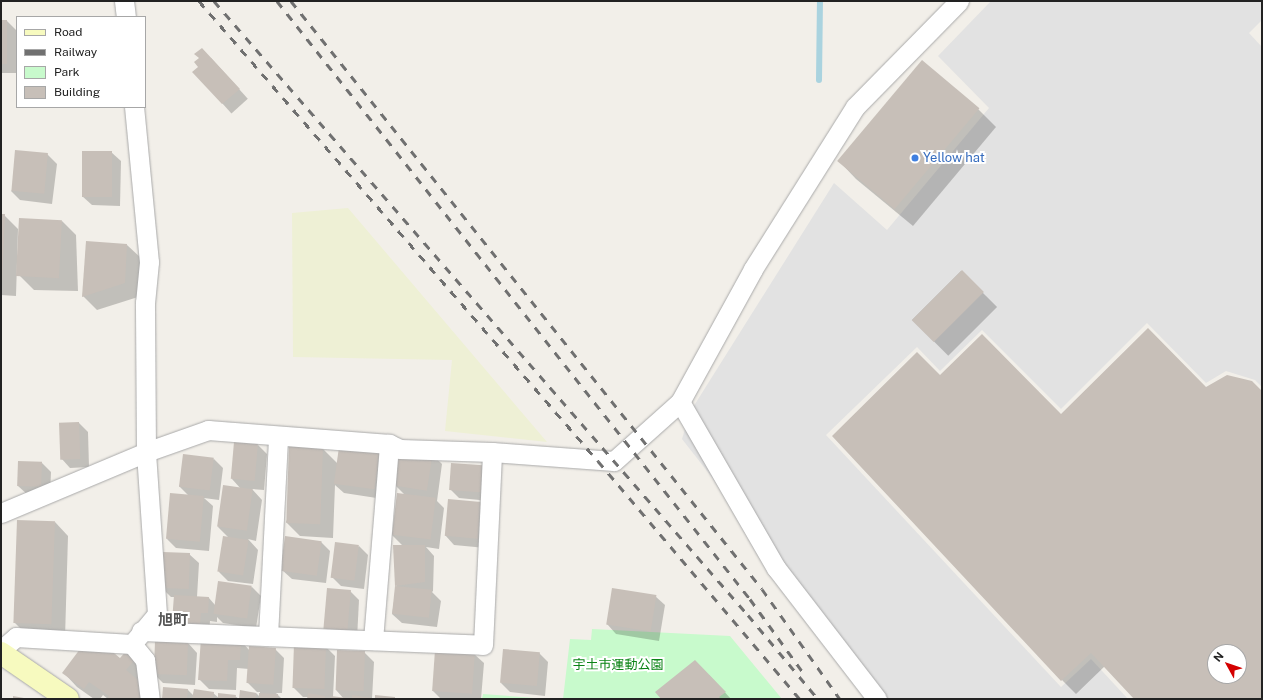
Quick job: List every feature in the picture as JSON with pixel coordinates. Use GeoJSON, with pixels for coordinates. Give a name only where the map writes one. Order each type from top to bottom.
{"type":"FeatureCollection","features":[{"type":"Feature","properties":{"kind":"street"},"geometry":{"type":"LineString","coordinates":[[124,1],[126,16]]}},
{"type":"Feature","properties":{"kind":"street"},"geometry":{"type":"LineString","coordinates":[[1,513],[146,452],[208,430],[389,444],[400,449],[492,452],[614,461],[680,402],[753,269],[855,107],[959,1]]}},
{"type":"Feature","properties":{"kind":"street"},"geometry":{"type":"LineString","coordinates":[[134,108],[149,262],[145,303],[146,452],[157,614],[137,637]]}},
{"type":"Feature","properties":{"kind":"street"},"geometry":{"type":"LineString","coordinates":[[680,402],[776,568],[877,699]]}},
{"type":"Feature","properties":{"kind":"street"},"geometry":{"type":"LineString","coordinates":[[268,636],[278,436]]}},
{"type":"Feature","properties":{"kind":"street"},"geometry":{"type":"LineString","coordinates":[[373,640],[389,444]]}},
{"type":"Feature","properties":{"kind":"street"},"geometry":{"type":"LineString","coordinates":[[68,699],[1,651],[16,637],[268,636],[483,645],[492,452]]}},
{"type":"Feature","properties":{"kind":"street"},"geometry":{"type":"LineString","coordinates":[[137,637],[145,660],[150,699]]}},
{"type":"Feature","properties":{"kind":"green space"},"geometry":{"type":"Polygon","coordinates":[[[348,208],[547,442],[445,431],[452,360],[293,357],[292,213],[348,208]]]}},
{"type":"Feature","properties":{"kind":"green space","name":"宇土市運動公園"},"geometry":{"type":"Polygon","coordinates":[[[592,629],[730,636],[782,699],[563,699],[570,639],[591,640],[592,629]]]}},
{"type":"Feature","properties":{"kind":"green space","name":"宇土市運動公園"},"geometry":{"type":"Polygon","coordinates":[[[483,694],[547,699],[482,699],[483,694]]]}},
{"type":"Feature","properties":{"kind":"shaded area"},"geometry":{"type":"Polygon","coordinates":[[[991,1],[1262,1],[1262,20],[1249,33],[1262,47],[1262,387],[1255,380],[1226,371],[1206,383],[1147,323],[1061,409],[982,330],[940,371],[917,347],[826,435],[1061,687],[1091,659],[1128,699],[885,699],[682,439],[690,412],[834,183],[887,230],[989,108],[938,56],[991,1]]]}},
{"type":"Feature","properties":{"kind":"building"},"geometry":{"type":"Polygon","coordinates":[[[1,20],[7,20],[7,64],[1,64],[1,20]]]}},
{"type":"Feature","properties":{"kind":"building"},"geometry":{"type":"Polygon","coordinates":[[[202,48],[240,89],[222,104],[192,72],[198,67],[194,62],[199,58],[194,54],[202,48]]]}},
{"type":"Feature","properties":{"kind":"building"},"geometry":{"type":"Polygon","coordinates":[[[922,60],[979,108],[895,209],[837,161],[922,60]]]}},
{"type":"Feature","properties":{"kind":"building"},"geometry":{"type":"Polygon","coordinates":[[[15,150],[48,153],[44,194],[11,191],[15,150]]]}},
{"type":"Feature","properties":{"kind":"building"},"geometry":{"type":"Polygon","coordinates":[[[82,151],[112,151],[112,197],[82,197],[82,151]]]}},
{"type":"Feature","properties":{"kind":"building"},"geometry":{"type":"Polygon","coordinates":[[[1,214],[5,214],[2,284],[1,284],[1,214]]]}},
{"type":"Feature","properties":{"kind":"building"},"geometry":{"type":"Polygon","coordinates":[[[19,218],[62,220],[59,278],[16,276],[19,218]]]}},
{"type":"Feature","properties":{"kind":"building"},"geometry":{"type":"Polygon","coordinates":[[[86,241],[127,244],[125,283],[82,297],[86,241]]]}},
{"type":"Feature","properties":{"kind":"building"},"geometry":{"type":"Polygon","coordinates":[[[962,270],[984,292],[934,342],[912,320],[962,270]]]}},
{"type":"Feature","properties":{"kind":"building"},"geometry":{"type":"Polygon","coordinates":[[[1148,328],[1206,387],[1227,375],[1252,381],[1262,391],[1262,699],[1134,699],[1091,653],[1061,681],[832,436],[917,352],[940,375],[982,334],[1061,414],[1148,328]]]}},
{"type":"Feature","properties":{"kind":"building"},"geometry":{"type":"Polygon","coordinates":[[[79,422],[80,459],[60,460],[59,423],[79,422]]]}},
{"type":"Feature","properties":{"kind":"building"},"geometry":{"type":"Polygon","coordinates":[[[234,442],[258,444],[255,481],[231,479],[234,442]]]}},
{"type":"Feature","properties":{"kind":"building"},"geometry":{"type":"Polygon","coordinates":[[[289,446],[323,447],[320,524],[286,523],[289,446]]]}},
{"type":"Feature","properties":{"kind":"building"},"geometry":{"type":"Polygon","coordinates":[[[339,447],[380,453],[374,489],[334,484],[339,447]]]}},
{"type":"Feature","properties":{"kind":"building"},"geometry":{"type":"Polygon","coordinates":[[[400,449],[433,454],[427,491],[394,486],[400,449]]]}},
{"type":"Feature","properties":{"kind":"building"},"geometry":{"type":"Polygon","coordinates":[[[183,454],[214,458],[210,491],[179,487],[183,454]]]}},
{"type":"Feature","properties":{"kind":"building"},"geometry":{"type":"Polygon","coordinates":[[[18,461],[42,462],[41,487],[17,486],[18,461]]]}},
{"type":"Feature","properties":{"kind":"building"},"geometry":{"type":"Polygon","coordinates":[[[451,463],[483,465],[481,492],[449,490],[451,463]]]}},
{"type":"Feature","properties":{"kind":"building"},"geometry":{"type":"Polygon","coordinates":[[[223,485],[253,489],[247,531],[217,527],[223,485]]]}},
{"type":"Feature","properties":{"kind":"building"},"geometry":{"type":"Polygon","coordinates":[[[170,493],[204,496],[200,542],[166,539],[170,493]]]}},
{"type":"Feature","properties":{"kind":"building"},"geometry":{"type":"Polygon","coordinates":[[[397,493],[436,498],[431,539],[392,535],[397,493]]]}},
{"type":"Feature","properties":{"kind":"building"},"geometry":{"type":"Polygon","coordinates":[[[448,499],[481,502],[478,539],[445,536],[448,499]]]}},
{"type":"Feature","properties":{"kind":"building"},"geometry":{"type":"Polygon","coordinates":[[[17,520],[55,521],[51,624],[13,623],[17,520]]]}},
{"type":"Feature","properties":{"kind":"building"},"geometry":{"type":"Polygon","coordinates":[[[223,536],[249,540],[243,576],[217,572],[223,536]]]}},
{"type":"Feature","properties":{"kind":"building"},"geometry":{"type":"Polygon","coordinates":[[[285,536],[322,541],[317,576],[280,571],[285,536]]]}},
{"type":"Feature","properties":{"kind":"building"},"geometry":{"type":"Polygon","coordinates":[[[335,542],[359,545],[354,581],[331,578],[335,542]]]}},
{"type":"Feature","properties":{"kind":"building"},"geometry":{"type":"Polygon","coordinates":[[[393,545],[425,545],[425,582],[395,586],[393,545]]]}},
{"type":"Feature","properties":{"kind":"building"},"geometry":{"type":"Polygon","coordinates":[[[163,552],[190,553],[189,589],[162,588],[163,552]]]}},
{"type":"Feature","properties":{"kind":"building"},"geometry":{"type":"Polygon","coordinates":[[[218,581],[252,586],[247,618],[213,614],[218,581]]]}},
{"type":"Feature","properties":{"kind":"building"},"geometry":{"type":"Polygon","coordinates":[[[395,586],[432,590],[429,618],[392,614],[395,586]]]}},
{"type":"Feature","properties":{"kind":"building"},"geometry":{"type":"Polygon","coordinates":[[[327,588],[351,590],[347,631],[323,629],[327,588]]]}},
{"type":"Feature","properties":{"kind":"building"},"geometry":{"type":"Polygon","coordinates":[[[612,588],[656,595],[651,632],[606,625],[612,588]]]}},
{"type":"Feature","properties":{"kind":"building"},"geometry":{"type":"Polygon","coordinates":[[[174,595],[209,597],[208,613],[201,613],[200,624],[172,622],[174,595]]]}},
{"type":"Feature","properties":{"kind":"building"},"geometry":{"type":"Polygon","coordinates":[[[201,638],[241,640],[240,660],[228,660],[227,681],[198,680],[201,638]]]}},
{"type":"Feature","properties":{"kind":"building"},"geometry":{"type":"Polygon","coordinates":[[[155,641],[188,642],[187,675],[154,674],[155,641]]]}},
{"type":"Feature","properties":{"kind":"building"},"geometry":{"type":"Polygon","coordinates":[[[294,644],[326,645],[324,689],[292,688],[294,644]]]}},
{"type":"Feature","properties":{"kind":"building"},"geometry":{"type":"Polygon","coordinates":[[[249,646],[276,648],[273,685],[246,683],[249,646]]]}},
{"type":"Feature","properties":{"kind":"building"},"geometry":{"type":"Polygon","coordinates":[[[80,649],[109,649],[120,658],[128,649],[137,657],[126,670],[143,684],[143,699],[107,699],[109,696],[89,682],[84,689],[62,673],[80,649]]]}},
{"type":"Feature","properties":{"kind":"building"},"geometry":{"type":"Polygon","coordinates":[[[503,649],[540,652],[537,686],[500,683],[503,649]]]}},
{"type":"Feature","properties":{"kind":"building"},"geometry":{"type":"Polygon","coordinates":[[[337,650],[365,651],[364,691],[336,690],[337,650]]]}},
{"type":"Feature","properties":{"kind":"building"},"geometry":{"type":"Polygon","coordinates":[[[435,650],[475,653],[472,694],[432,691],[435,650]]]}},
{"type":"Feature","properties":{"kind":"building"},"geometry":{"type":"Polygon","coordinates":[[[695,660],[726,692],[719,697],[721,699],[661,699],[655,692],[695,660]]]}},
{"type":"Feature","properties":{"kind":"building"},"geometry":{"type":"Polygon","coordinates":[[[163,687],[188,689],[187,699],[162,699],[163,687]]]}},
{"type":"Feature","properties":{"kind":"building"},"geometry":{"type":"Polygon","coordinates":[[[194,689],[214,692],[213,699],[192,699],[194,689]]]}},
{"type":"Feature","properties":{"kind":"building"},"geometry":{"type":"Polygon","coordinates":[[[240,690],[256,693],[256,699],[239,699],[240,690]]]}},
{"type":"Feature","properties":{"kind":"building"},"geometry":{"type":"Polygon","coordinates":[[[218,693],[236,695],[235,699],[218,699],[218,693]]]}},
{"type":"Feature","properties":{"kind":"building"},"geometry":{"type":"Polygon","coordinates":[[[259,693],[278,694],[278,699],[259,699],[259,693]]]}},
{"type":"Feature","properties":{"kind":"building"},"geometry":{"type":"Polygon","coordinates":[[[308,693],[325,696],[325,699],[307,699],[308,693]]]}},
{"type":"Feature","properties":{"kind":"building"},"geometry":{"type":"Polygon","coordinates":[[[352,695],[372,698],[372,699],[352,699],[352,695]]]}},
{"type":"Feature","properties":{"kind":"building"},"geometry":{"type":"Polygon","coordinates":[[[375,695],[395,697],[395,699],[375,699],[375,695]]]}},
{"type":"Feature","properties":{"kind":"building"},"geometry":{"type":"Polygon","coordinates":[[[13,696],[24,698],[24,699],[13,699],[13,696]]]}},
{"type":"Feature","properties":{"kind":"building"},"geometry":{"type":"Polygon","coordinates":[[[331,696],[347,698],[347,699],[331,699],[331,696]]]}},
{"type":"Feature","properties":{"kind":"waterway"},"geometry":{"type":"LineString","coordinates":[[819,80],[820,1]]}},
{"type":"Feature","properties":{"kind":"railway"},"geometry":{"type":"LineString","coordinates":[[199,1],[598,461],[800,699]]}},
{"type":"Feature","properties":{"kind":"railway"},"geometry":{"type":"LineString","coordinates":[[214,1],[748,615],[818,699]]}},
{"type":"Feature","properties":{"kind":"railway"},"geometry":{"type":"LineString","coordinates":[[277,1],[750,599],[802,671]]}},
{"type":"Feature","properties":{"kind":"railway"},"geometry":{"type":"LineString","coordinates":[[291,1],[762,589],[840,699]]}},
{"type":"Feature","properties":{"kind":"place","name":"Yellow hat"},"geometry":{"type":"Point","coordinates":[915,158]}},
{"type":"Feature","properties":{"kind":"district","name":"旭町"},"geometry":{"type":"Point","coordinates":[173,620]}}]}
